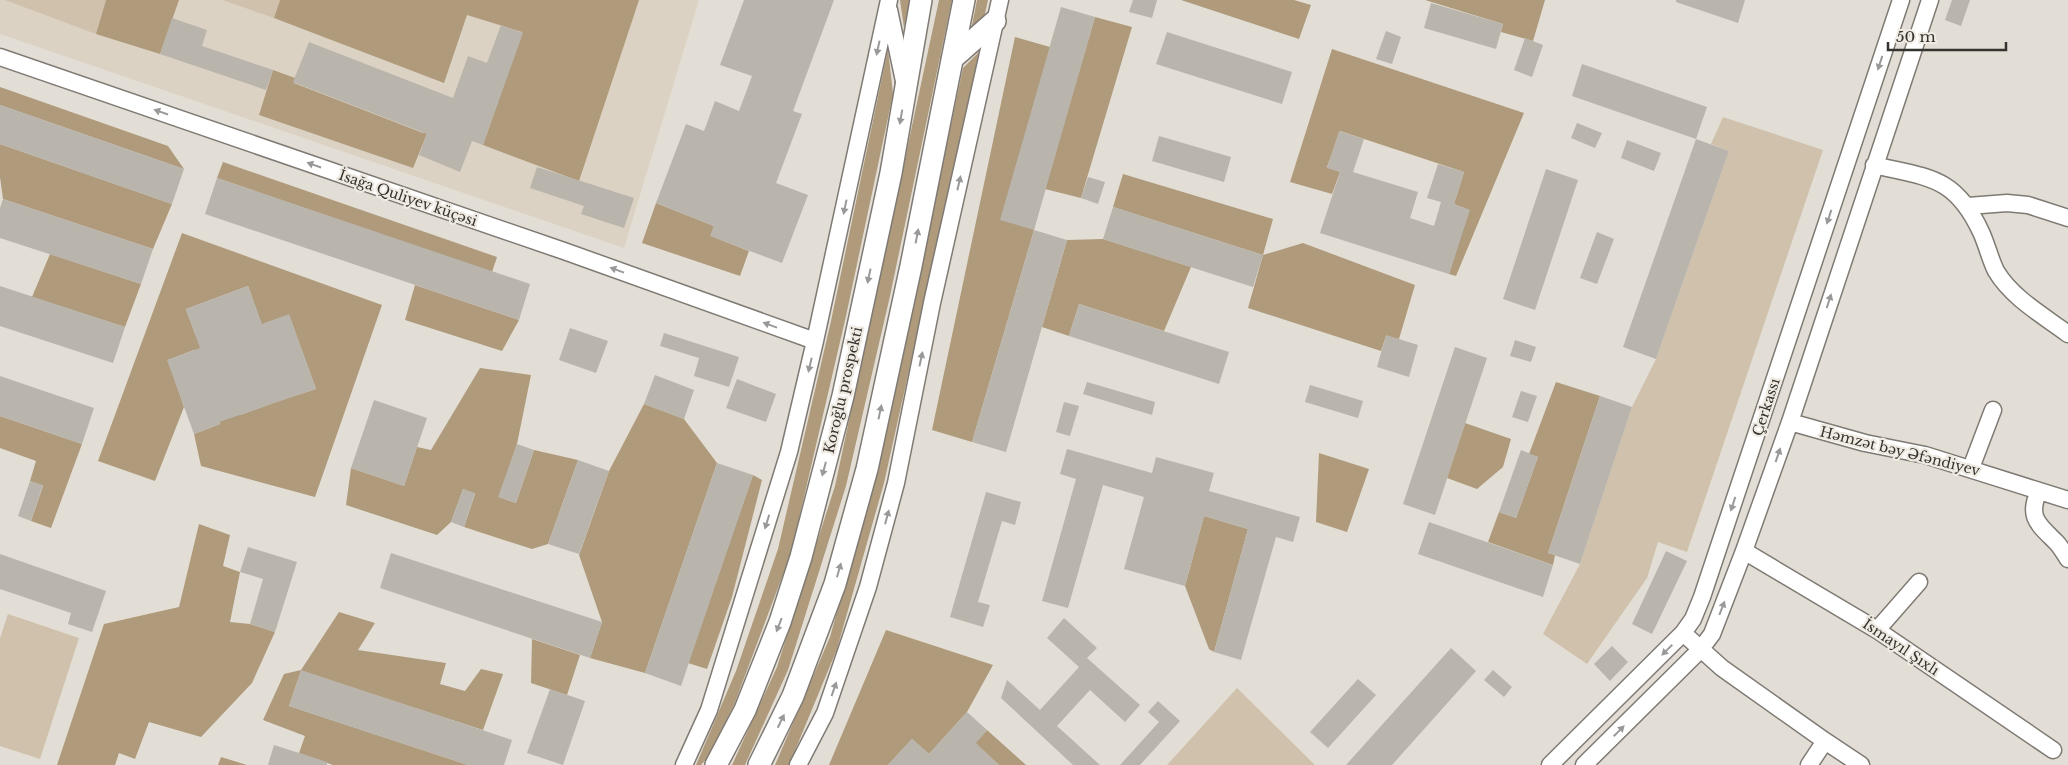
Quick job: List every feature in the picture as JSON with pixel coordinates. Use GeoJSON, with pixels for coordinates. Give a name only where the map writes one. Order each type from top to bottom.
{"type":"FeatureCollection","features":[{"type":"Feature","properties":{"kind":"main road","name":"Koroğlu prospekti"},"geometry":{"type":"LineString","coordinates":[[716,765],[745,710],[780,622],[801,557],[843,396],[890,172],[921,0]]}},
{"type":"Feature","properties":{"kind":"main road"},"geometry":{"type":"LineString","coordinates":[[759,765],[793,696],[832,593],[865,479],[911,266],[964,0]]}},
{"type":"Feature","properties":{"kind":"main road"},"geometry":{"type":"LineString","coordinates":[[952,59],[995,21]]}},
{"type":"Feature","properties":{"kind":"street"},"geometry":{"type":"LineString","coordinates":[[798,765],[825,713],[868,588],[896,484],[932,303],[1000,0]]}},
{"type":"Feature","properties":{"kind":"street","name":"Çerkassı"},"geometry":{"type":"LineString","coordinates":[[1550,765],[1683,634],[1693,619],[1702,597],[1901,0]]}},
{"type":"Feature","properties":{"kind":"street","name":"Çerkassı"},"geometry":{"type":"LineString","coordinates":[[1584,765],[1700,650],[1712,634],[1790,422],[1930,0]]}},
{"type":"Feature","properties":{"kind":"street"},"geometry":{"type":"LineString","coordinates":[[888,1],[905,90]]}},
{"type":"Feature","properties":{"kind":"street"},"geometry":{"type":"LineString","coordinates":[[684,765],[709,710],[789,452],[816,341],[888,1]]}},
{"type":"Feature","properties":{"kind":"street","name":"İsağa Quliyev küçəsi"},"geometry":{"type":"LineString","coordinates":[[0,57],[564,251],[816,341]]}},
{"type":"Feature","properties":{"kind":"street"},"geometry":{"type":"LineString","coordinates":[[1874,165],[1932,178],[1956,193],[1968,206],[1983,236],[1996,270],[2010,289],[2068,334]]}},
{"type":"Feature","properties":{"kind":"street"},"geometry":{"type":"LineString","coordinates":[[1968,206],[2007,203],[2028,204],[2068,218]]}},
{"type":"Feature","properties":{"kind":"street"},"geometry":{"type":"LineString","coordinates":[[1971,468],[1993,410]]}},
{"type":"Feature","properties":{"kind":"street","name":"Həmzət bəy Əfəndiyev"},"geometry":{"type":"LineString","coordinates":[[1790,422],[1834,435],[1925,455],[2068,500]]}},
{"type":"Feature","properties":{"kind":"street"},"geometry":{"type":"LineString","coordinates":[[2039,491],[2033,503],[2034,516],[2039,526],[2058,544],[2068,559]]}},
{"type":"Feature","properties":{"kind":"street","name":"İsmayıl Şıxlı"},"geometry":{"type":"LineString","coordinates":[[1744,551],[1877,630],[2053,750]]}},
{"type":"Feature","properties":{"kind":"street"},"geometry":{"type":"LineString","coordinates":[[1877,630],[1920,582]]}},
{"type":"Feature","properties":{"kind":"street"},"geometry":{"type":"LineString","coordinates":[[1683,634],[1700,650],[1825,742],[1861,765]]}},
{"type":"Feature","properties":{"kind":"street"},"geometry":{"type":"LineString","coordinates":[[1809,765],[1825,742]]}},
{"type":"Feature","properties":{"kind":"shaded area"},"geometry":{"type":"Polygon","coordinates":[[[0,0],[699,0],[624,248],[0,34],[0,0]]]}},
{"type":"Feature","properties":{"kind":"shaded area"},"geometry":{"type":"Polygon","coordinates":[[[5,0],[106,0],[96,34],[5,0]]]}},
{"type":"Feature","properties":{"kind":"shaded area"},"geometry":{"type":"Polygon","coordinates":[[[106,0],[179,0],[160,54],[96,34],[106,0]]]}},
{"type":"Feature","properties":{"kind":"shaded area"},"geometry":{"type":"Polygon","coordinates":[[[223,0],[280,0],[274,18],[223,0]]]}},
{"type":"Feature","properties":{"kind":"shaded area"},"geometry":{"type":"Polygon","coordinates":[[[280,0],[639,0],[579,181],[483,145],[522,32],[467,15],[444,83],[274,18],[280,0]]]}},
{"type":"Feature","properties":{"kind":"shaded area"},"geometry":{"type":"Polygon","coordinates":[[[900,0],[910,0],[904,28],[900,0]]]}},
{"type":"Feature","properties":{"kind":"shaded area"},"geometry":{"type":"Polygon","coordinates":[[[939,0],[952,0],[890,296],[846,486],[788,670],[745,765],[732,765],[777,667],[835,486],[939,0]]]}},
{"type":"Feature","properties":{"kind":"shaded area"},"geometry":{"type":"Polygon","coordinates":[[[977,0],[988,0],[984,18],[970,35],[977,0]]]}},
{"type":"Feature","properties":{"kind":"shaded area"},"geometry":{"type":"Polygon","coordinates":[[[1181,0],[1294,0],[1311,5],[1299,39],[1181,0]]]}},
{"type":"Feature","properties":{"kind":"shaded area"},"geometry":{"type":"Polygon","coordinates":[[[1425,0],[1545,0],[1533,41],[1501,32],[1503,24],[1425,0]]]}},
{"type":"Feature","properties":{"kind":"shaded area"},"geometry":{"type":"Polygon","coordinates":[[[1095,17],[1132,27],[1081,198],[1045,189],[1095,17]]]}},
{"type":"Feature","properties":{"kind":"shaded area"},"geometry":{"type":"Polygon","coordinates":[[[1015,37],[1050,47],[1034,230],[972,442],[932,430],[1015,37]]]}},
{"type":"Feature","properties":{"kind":"shaded area"},"geometry":{"type":"Polygon","coordinates":[[[888,49],[893,94],[846,316],[791,553],[734,705],[709,756],[701,765],[696,765],[736,671],[778,549],[831,321],[888,49]]]}},
{"type":"Feature","properties":{"kind":"shaded area"},"geometry":{"type":"Polygon","coordinates":[[[1332,49],[1524,113],[1456,276],[1449,274],[1469,210],[1454,204],[1464,172],[1340,131],[1327,167],[1340,172],[1332,194],[1290,182],[1332,49]]]}},
{"type":"Feature","properties":{"kind":"shaded area"},"geometry":{"type":"Polygon","coordinates":[[[980,51],[884,483],[837,649],[789,765],[775,765],[830,637],[881,455],[963,68],[980,51]]]}},
{"type":"Feature","properties":{"kind":"shaded area"},"geometry":{"type":"Polygon","coordinates":[[[273,70],[295,78],[294,83],[423,133],[429,129],[413,168],[259,115],[273,70]]]}},
{"type":"Feature","properties":{"kind":"shaded area"},"geometry":{"type":"Polygon","coordinates":[[[0,87],[168,146],[184,169],[0,105],[0,87]]]}},
{"type":"Feature","properties":{"kind":"shaded area"},"geometry":{"type":"Polygon","coordinates":[[[1723,117],[1823,150],[1687,552],[1658,542],[1647,578],[1587,664],[1543,634],[1580,564],[1632,407],[1656,359],[1729,151],[1711,144],[1723,117]]]}},
{"type":"Feature","properties":{"kind":"shaded area"},"geometry":{"type":"Polygon","coordinates":[[[0,144],[172,204],[153,249],[3,199],[0,177],[0,144]]]}},
{"type":"Feature","properties":{"kind":"shaded area"},"geometry":{"type":"Polygon","coordinates":[[[223,162],[497,257],[492,272],[217,178],[223,162]]]}},
{"type":"Feature","properties":{"kind":"shaded area"},"geometry":{"type":"Polygon","coordinates":[[[1123,174],[1273,219],[1263,255],[1113,207],[1123,174]]]}},
{"type":"Feature","properties":{"kind":"shaded area"},"geometry":{"type":"Polygon","coordinates":[[[656,203],[714,226],[711,236],[749,251],[740,276],[642,243],[656,203]]]}},
{"type":"Feature","properties":{"kind":"shaded area"},"geometry":{"type":"Polygon","coordinates":[[[182,233],[382,305],[315,497],[201,466],[194,434],[220,424],[209,394],[229,387],[240,415],[271,404],[260,375],[280,368],[291,397],[316,389],[289,315],[265,323],[275,353],[255,360],[245,331],[237,334],[233,320],[257,311],[248,286],[186,309],[195,334],[218,326],[223,339],[213,343],[224,372],[204,379],[194,350],[168,360],[184,407],[155,481],[98,461],[182,233]]]}},
{"type":"Feature","properties":{"kind":"shaded area"},"geometry":{"type":"Polygon","coordinates":[[[1103,239],[1191,267],[1164,331],[1079,304],[1069,336],[1042,327],[1067,240],[1103,239]]]}},
{"type":"Feature","properties":{"kind":"shaded area"},"geometry":{"type":"Polygon","coordinates":[[[1303,243],[1415,285],[1399,339],[1386,336],[1381,351],[1248,308],[1263,255],[1303,243]]]}},
{"type":"Feature","properties":{"kind":"shaded area"},"geometry":{"type":"Polygon","coordinates":[[[50,254],[141,284],[125,327],[32,297],[50,254]]]}},
{"type":"Feature","properties":{"kind":"shaded area"},"geometry":{"type":"Polygon","coordinates":[[[415,285],[519,320],[502,351],[405,320],[415,285]]]}},
{"type":"Feature","properties":{"kind":"shaded area"},"geometry":{"type":"Polygon","coordinates":[[[480,368],[531,375],[517,444],[499,497],[516,503],[534,450],[578,460],[548,544],[532,549],[464,527],[475,494],[463,489],[451,522],[437,535],[346,505],[351,468],[404,486],[417,447],[431,450],[480,368]]]}},
{"type":"Feature","properties":{"kind":"shaded area"},"geometry":{"type":"Polygon","coordinates":[[[1556,382],[1600,396],[1548,553],[1555,555],[1553,565],[1488,542],[1499,512],[1516,518],[1538,457],[1529,454],[1556,382]]]}},
{"type":"Feature","properties":{"kind":"shaded area"},"geometry":{"type":"Polygon","coordinates":[[[644,404],[684,419],[717,463],[645,673],[590,658],[602,622],[579,555],[609,471],[644,404]]]}},
{"type":"Feature","properties":{"kind":"shaded area"},"geometry":{"type":"Polygon","coordinates":[[[0,416],[82,444],[51,528],[31,521],[43,486],[30,481],[36,461],[0,448],[0,416]]]}},
{"type":"Feature","properties":{"kind":"shaded area"},"geometry":{"type":"Polygon","coordinates":[[[1465,423],[1511,439],[1503,467],[1477,489],[1447,478],[1465,423]]]}},
{"type":"Feature","properties":{"kind":"shaded area"},"geometry":{"type":"Polygon","coordinates":[[[1319,453],[1369,469],[1347,532],[1316,522],[1319,453]]]}},
{"type":"Feature","properties":{"kind":"shaded area"},"geometry":{"type":"Polygon","coordinates":[[[753,475],[762,480],[732,597],[707,669],[688,663],[753,475]]]}},
{"type":"Feature","properties":{"kind":"shaded area"},"geometry":{"type":"Polygon","coordinates":[[[1204,516],[1248,529],[1214,652],[1209,649],[1185,586],[1204,516]]]}},
{"type":"Feature","properties":{"kind":"shaded area"},"geometry":{"type":"Polygon","coordinates":[[[199,524],[230,535],[223,566],[240,572],[230,622],[250,624],[275,632],[252,683],[201,737],[149,722],[135,759],[119,753],[115,765],[57,765],[104,624],[179,607],[199,524]]]}},
{"type":"Feature","properties":{"kind":"shaded area"},"geometry":{"type":"Polygon","coordinates":[[[339,612],[375,623],[358,650],[446,663],[440,684],[465,691],[481,669],[503,674],[483,730],[301,671],[289,706],[468,765],[333,765],[299,753],[305,736],[263,720],[284,674],[301,670],[339,612]]]}},
{"type":"Feature","properties":{"kind":"shaded area"},"geometry":{"type":"Polygon","coordinates":[[[8,614],[79,638],[40,759],[0,746],[0,638],[8,614]]]}},
{"type":"Feature","properties":{"kind":"shaded area"},"geometry":{"type":"Polygon","coordinates":[[[886,630],[993,665],[967,712],[929,754],[912,739],[888,765],[829,765],[886,630]]]}},
{"type":"Feature","properties":{"kind":"shaded area"},"geometry":{"type":"Polygon","coordinates":[[[532,639],[580,655],[567,695],[531,683],[532,639]]]}},
{"type":"Feature","properties":{"kind":"shaded area"},"geometry":{"type":"Polygon","coordinates":[[[1237,688],[1315,765],[1167,765],[1237,688]]]}},
{"type":"Feature","properties":{"kind":"shaded area"},"geometry":{"type":"Polygon","coordinates":[[[987,730],[1026,765],[999,765],[984,751],[956,765],[987,730]]]}},
{"type":"Feature","properties":{"kind":"shaded area"},"geometry":{"type":"Polygon","coordinates":[[[221,757],[247,765],[218,765],[221,757]]]}},
{"type":"Feature","properties":{"kind":"building"},"geometry":{"type":"Polygon","coordinates":[[[744,0],[834,0],[793,111],[802,114],[776,183],[808,195],[782,263],[710,236],[714,226],[656,203],[686,124],[704,131],[715,101],[739,111],[752,76],[720,65],[744,0]]]}},
{"type":"Feature","properties":{"kind":"building"},"geometry":{"type":"Polygon","coordinates":[[[1133,0],[1157,0],[1152,18],[1129,12],[1133,0]]]}},
{"type":"Feature","properties":{"kind":"building"},"geometry":{"type":"Polygon","coordinates":[[[1676,0],[1745,0],[1738,23],[1676,2],[1676,0]]]}},
{"type":"Feature","properties":{"kind":"building"},"geometry":{"type":"Polygon","coordinates":[[[1952,0],[1970,0],[1961,26],[1945,20],[1952,0]]]}},
{"type":"Feature","properties":{"kind":"building"},"geometry":{"type":"Polygon","coordinates":[[[1431,3],[1503,24],[1496,49],[1424,28],[1431,3]]]}},
{"type":"Feature","properties":{"kind":"building"},"geometry":{"type":"Polygon","coordinates":[[[1061,7],[1095,17],[1034,230],[1000,220],[1061,7]]]}},
{"type":"Feature","properties":{"kind":"building"},"geometry":{"type":"Polygon","coordinates":[[[172,18],[207,30],[202,46],[273,70],[266,90],[160,54],[172,18]]]}},
{"type":"Feature","properties":{"kind":"building"},"geometry":{"type":"Polygon","coordinates":[[[501,25],[523,33],[483,145],[472,141],[460,172],[419,155],[427,134],[293,82],[309,42],[453,98],[468,56],[487,63],[501,25]]]}},
{"type":"Feature","properties":{"kind":"building"},"geometry":{"type":"Polygon","coordinates":[[[1386,31],[1401,37],[1392,64],[1376,59],[1386,31]]]}},
{"type":"Feature","properties":{"kind":"building"},"geometry":{"type":"Polygon","coordinates":[[[1167,32],[1292,72],[1282,104],[1156,64],[1167,32]]]}},
{"type":"Feature","properties":{"kind":"building"},"geometry":{"type":"Polygon","coordinates":[[[1525,38],[1543,45],[1532,77],[1514,70],[1525,38]]]}},
{"type":"Feature","properties":{"kind":"building"},"geometry":{"type":"Polygon","coordinates":[[[1582,64],[1707,107],[1696,139],[1572,96],[1582,64]]]}},
{"type":"Feature","properties":{"kind":"building"},"geometry":{"type":"Polygon","coordinates":[[[0,105],[184,169],[172,204],[0,144],[0,105]]]}},
{"type":"Feature","properties":{"kind":"building"},"geometry":{"type":"Polygon","coordinates":[[[1577,123],[1602,133],[1595,148],[1571,138],[1577,123]]]}},
{"type":"Feature","properties":{"kind":"building"},"geometry":{"type":"Polygon","coordinates":[[[1339,131],[1364,139],[1353,172],[1418,192],[1410,218],[1434,226],[1441,202],[1427,198],[1438,164],[1464,172],[1454,204],[1470,210],[1449,274],[1320,233],[1340,172],[1327,168],[1339,131]]]}},
{"type":"Feature","properties":{"kind":"building"},"geometry":{"type":"Polygon","coordinates":[[[1159,136],[1231,157],[1224,182],[1152,161],[1159,136]]]}},
{"type":"Feature","properties":{"kind":"building"},"geometry":{"type":"Polygon","coordinates":[[[1696,139],[1729,151],[1656,359],[1623,347],[1696,139]]]}},
{"type":"Feature","properties":{"kind":"building"},"geometry":{"type":"Polygon","coordinates":[[[1627,140],[1661,153],[1654,171],[1621,158],[1627,140]]]}},
{"type":"Feature","properties":{"kind":"building"},"geometry":{"type":"Polygon","coordinates":[[[537,167],[634,198],[624,228],[581,214],[584,206],[530,188],[537,167]]]}},
{"type":"Feature","properties":{"kind":"building"},"geometry":{"type":"Polygon","coordinates":[[[1546,169],[1578,180],[1535,310],[1503,299],[1546,169]]]}},
{"type":"Feature","properties":{"kind":"building"},"geometry":{"type":"Polygon","coordinates":[[[1088,177],[1105,182],[1098,204],[1081,198],[1088,177]]]}},
{"type":"Feature","properties":{"kind":"building"},"geometry":{"type":"Polygon","coordinates":[[[217,178],[530,284],[519,320],[205,214],[217,178]]]}},
{"type":"Feature","properties":{"kind":"building"},"geometry":{"type":"Polygon","coordinates":[[[3,199],[153,249],[141,284],[0,238],[0,208],[3,199]]]}},
{"type":"Feature","properties":{"kind":"building"},"geometry":{"type":"Polygon","coordinates":[[[1113,207],[1263,255],[1253,287],[1103,239],[1113,207]]]}},
{"type":"Feature","properties":{"kind":"building"},"geometry":{"type":"Polygon","coordinates":[[[1034,230],[1067,240],[1006,452],[972,442],[1034,230]]]}},
{"type":"Feature","properties":{"kind":"building"},"geometry":{"type":"Polygon","coordinates":[[[1597,232],[1614,239],[1597,284],[1580,278],[1597,232]]]}},
{"type":"Feature","properties":{"kind":"building"},"geometry":{"type":"Polygon","coordinates":[[[0,286],[125,327],[113,363],[0,326],[0,286]]]}},
{"type":"Feature","properties":{"kind":"building"},"geometry":{"type":"Polygon","coordinates":[[[248,286],[262,324],[289,314],[316,389],[219,422],[220,424],[194,434],[167,360],[200,348],[186,309],[248,286]]]}},
{"type":"Feature","properties":{"kind":"building"},"geometry":{"type":"Polygon","coordinates":[[[1079,304],[1229,352],[1219,384],[1069,336],[1079,304]]]}},
{"type":"Feature","properties":{"kind":"building"},"geometry":{"type":"Polygon","coordinates":[[[570,328],[608,341],[596,373],[559,360],[570,328]]]}},
{"type":"Feature","properties":{"kind":"building"},"geometry":{"type":"Polygon","coordinates":[[[664,333],[739,357],[729,387],[694,376],[699,358],[660,346],[664,333]]]}},
{"type":"Feature","properties":{"kind":"building"},"geometry":{"type":"Polygon","coordinates":[[[1386,335],[1418,345],[1409,377],[1377,367],[1386,335]]]}},
{"type":"Feature","properties":{"kind":"building"},"geometry":{"type":"Polygon","coordinates":[[[1515,340],[1536,347],[1531,362],[1510,356],[1515,340]]]}},
{"type":"Feature","properties":{"kind":"building"},"geometry":{"type":"Polygon","coordinates":[[[1455,347],[1487,358],[1435,515],[1403,504],[1455,347]]]}},
{"type":"Feature","properties":{"kind":"building"},"geometry":{"type":"Polygon","coordinates":[[[655,375],[694,390],[684,419],[644,404],[655,375]]]}},
{"type":"Feature","properties":{"kind":"building"},"geometry":{"type":"Polygon","coordinates":[[[0,376],[94,408],[82,444],[0,416],[0,376]]]}},
{"type":"Feature","properties":{"kind":"building"},"geometry":{"type":"Polygon","coordinates":[[[737,379],[776,394],[766,422],[726,408],[737,379]]]}},
{"type":"Feature","properties":{"kind":"building"},"geometry":{"type":"Polygon","coordinates":[[[1087,382],[1155,402],[1152,415],[1083,394],[1087,382]]]}},
{"type":"Feature","properties":{"kind":"building"},"geometry":{"type":"Polygon","coordinates":[[[1310,385],[1363,401],[1358,418],[1305,402],[1310,385]]]}},
{"type":"Feature","properties":{"kind":"building"},"geometry":{"type":"Polygon","coordinates":[[[1521,391],[1537,396],[1528,422],[1512,417],[1521,391]]]}},
{"type":"Feature","properties":{"kind":"building"},"geometry":{"type":"Polygon","coordinates":[[[1600,396],[1632,407],[1580,564],[1548,553],[1600,396]]]}},
{"type":"Feature","properties":{"kind":"building"},"geometry":{"type":"Polygon","coordinates":[[[374,400],[427,418],[404,486],[351,468],[374,400]]]}},
{"type":"Feature","properties":{"kind":"building"},"geometry":{"type":"Polygon","coordinates":[[[1064,402],[1079,406],[1070,436],[1056,432],[1064,402]]]}},
{"type":"Feature","properties":{"kind":"building"},"geometry":{"type":"Polygon","coordinates":[[[517,444],[534,450],[516,503],[498,497],[517,444]]]}},
{"type":"Feature","properties":{"kind":"building"},"geometry":{"type":"Polygon","coordinates":[[[1067,449],[1152,473],[1156,457],[1214,473],[1209,491],[1300,517],[1293,542],[1276,537],[1241,660],[1214,652],[1248,529],[1204,516],[1185,586],[1124,569],[1144,497],[1103,485],[1068,608],[1042,601],[1076,479],[1060,474],[1067,449]]]}},
{"type":"Feature","properties":{"kind":"building"},"geometry":{"type":"Polygon","coordinates":[[[1521,450],[1538,457],[1516,518],[1499,512],[1521,450]]]}},
{"type":"Feature","properties":{"kind":"building"},"geometry":{"type":"Polygon","coordinates":[[[578,460],[609,471],[579,554],[548,544],[578,460]]]}},
{"type":"Feature","properties":{"kind":"building"},"geometry":{"type":"Polygon","coordinates":[[[717,463],[753,475],[681,686],[645,673],[717,463]]]}},
{"type":"Feature","properties":{"kind":"building"},"geometry":{"type":"Polygon","coordinates":[[[30,481],[43,485],[31,521],[18,516],[30,481]]]}},
{"type":"Feature","properties":{"kind":"building"},"geometry":{"type":"Polygon","coordinates":[[[463,489],[475,493],[464,527],[451,522],[463,489]]]}},
{"type":"Feature","properties":{"kind":"building"},"geometry":{"type":"Polygon","coordinates":[[[986,492],[1021,502],[1015,525],[1002,521],[978,602],[990,605],[983,627],[950,617],[986,492]]]}},
{"type":"Feature","properties":{"kind":"building"},"geometry":{"type":"Polygon","coordinates":[[[1429,522],[1553,565],[1543,597],[1418,554],[1429,522]]]}},
{"type":"Feature","properties":{"kind":"building"},"geometry":{"type":"Polygon","coordinates":[[[248,547],[297,562],[275,632],[250,624],[263,579],[240,572],[248,547]]]}},
{"type":"Feature","properties":{"kind":"building"},"geometry":{"type":"Polygon","coordinates":[[[1666,551],[1687,561],[1652,634],[1632,624],[1666,551]]]}},
{"type":"Feature","properties":{"kind":"building"},"geometry":{"type":"Polygon","coordinates":[[[391,553],[602,622],[590,658],[380,588],[391,553]]]}},
{"type":"Feature","properties":{"kind":"building"},"geometry":{"type":"Polygon","coordinates":[[[0,554],[106,591],[92,632],[68,624],[71,613],[0,589],[0,554]]]}},
{"type":"Feature","properties":{"kind":"building"},"geometry":{"type":"Polygon","coordinates":[[[1064,618],[1097,648],[1087,658],[1140,705],[1125,722],[1090,690],[1057,726],[1100,765],[1073,765],[1001,698],[1007,680],[1040,710],[1079,667],[1047,638],[1064,618]]]}},
{"type":"Feature","properties":{"kind":"building"},"geometry":{"type":"Polygon","coordinates":[[[1612,646],[1628,662],[1610,681],[1594,664],[1612,646]]]}},
{"type":"Feature","properties":{"kind":"building"},"geometry":{"type":"Polygon","coordinates":[[[1451,648],[1476,671],[1392,765],[1346,765],[1451,648]]]}},
{"type":"Feature","properties":{"kind":"building"},"geometry":{"type":"Polygon","coordinates":[[[301,670],[512,740],[504,765],[468,765],[289,706],[301,670]]]}},
{"type":"Feature","properties":{"kind":"building"},"geometry":{"type":"Polygon","coordinates":[[[1493,670],[1512,687],[1504,697],[1484,680],[1493,670]]]}},
{"type":"Feature","properties":{"kind":"building"},"geometry":{"type":"Polygon","coordinates":[[[1358,679],[1376,695],[1328,748],[1310,732],[1358,679]]]}},
{"type":"Feature","properties":{"kind":"building"},"geometry":{"type":"Polygon","coordinates":[[[550,689],[585,701],[563,765],[527,753],[550,689]]]}},
{"type":"Feature","properties":{"kind":"building"},"geometry":{"type":"Polygon","coordinates":[[[1158,701],[1180,721],[1140,765],[1120,765],[1159,722],[1148,712],[1158,701]]]}},
{"type":"Feature","properties":{"kind":"building"},"geometry":{"type":"Polygon","coordinates":[[[967,712],[987,730],[976,743],[999,765],[888,765],[912,739],[929,754],[967,712]]]}},
{"type":"Feature","properties":{"kind":"building"},"geometry":{"type":"Polygon","coordinates":[[[274,745],[327,762],[327,765],[268,765],[274,745]]]}}]}
